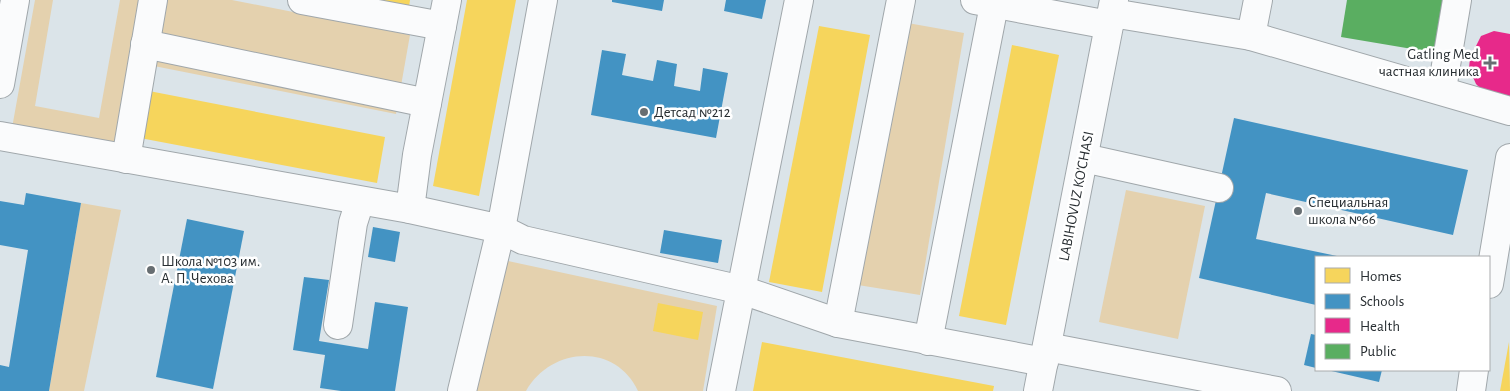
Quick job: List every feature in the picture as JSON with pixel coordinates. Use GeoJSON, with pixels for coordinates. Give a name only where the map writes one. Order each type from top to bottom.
{"type":"FeatureCollection","features":[{"type":"Feature","properties":{"kind":"street"},"geometry":{"type":"LineString","coordinates":[[0,84],[15,0]]}},
{"type":"Feature","properties":{"kind":"street"},"geometry":{"type":"LineString","coordinates":[[126,159],[153,0]]}},
{"type":"Feature","properties":{"kind":"street"},"geometry":{"type":"LineString","coordinates":[[302,0],[442,26]]}},
{"type":"Feature","properties":{"kind":"street"},"geometry":{"type":"LineString","coordinates":[[410,209],[427,103],[447,0]]}},
{"type":"Feature","properties":{"kind":"street"},"geometry":{"type":"LineString","coordinates":[[462,391],[501,229],[543,0]]}},
{"type":"Feature","properties":{"kind":"street"},"geometry":{"type":"LineString","coordinates":[[721,391],[799,0]]}},
{"type":"Feature","properties":{"kind":"street"},"geometry":{"type":"LineString","coordinates":[[838,323],[901,0]]}},
{"type":"Feature","properties":{"kind":"street"},"geometry":{"type":"LineString","coordinates":[[1251,36],[1258,0]]}},
{"type":"Feature","properties":{"kind":"street"},"geometry":{"type":"LineString","coordinates":[[1442,90],[1457,0]]}},
{"type":"Feature","properties":{"kind":"street"},"geometry":{"type":"LineString","coordinates":[[928,341],[988,1],[1112,13],[1251,36],[1510,111]]}},
{"type":"Feature","properties":{"kind":"street","name":"LABIHOVUZ KO'CHASI"},"geometry":{"type":"LineString","coordinates":[[1038,391],[1112,13]]}},
{"type":"Feature","properties":{"kind":"street"},"geometry":{"type":"LineString","coordinates":[[145,44],[427,103]]}},
{"type":"Feature","properties":{"kind":"street"},"geometry":{"type":"LineString","coordinates":[[0,136],[410,209],[501,229],[523,240],[742,290],[838,323],[928,341],[1045,355],[1277,391]]}},
{"type":"Feature","properties":{"kind":"street"},"geometry":{"type":"LineString","coordinates":[[1084,158],[1219,188]]}},
{"type":"Feature","properties":{"kind":"street"},"geometry":{"type":"LineString","coordinates":[[1490,278],[1510,158]]}},
{"type":"Feature","properties":{"kind":"street"},"geometry":{"type":"LineString","coordinates":[[338,325],[353,224],[360,201]]}},
{"type":"Feature","properties":{"kind":"street"},"geometry":{"type":"LineString","coordinates":[[1470,391],[1474,371]]}},
{"type":"Feature","properties":{"kind":"shaded area"},"geometry":{"type":"Polygon","coordinates":[[[35,0],[53,0],[35,106],[99,118],[120,0],[142,0],[116,147],[12,128],[35,0]]]}},
{"type":"Feature","properties":{"kind":"shaded area"},"geometry":{"type":"Polygon","coordinates":[[[167,0],[232,0],[410,35],[396,114],[154,66],[167,0]]]}},
{"type":"Feature","properties":{"kind":"shaded area"},"geometry":{"type":"Polygon","coordinates":[[[902,22],[964,33],[920,295],[858,285],[902,22]]]}},
{"type":"Feature","properties":{"kind":"shaded area"},"geometry":{"type":"Polygon","coordinates":[[[1126,190],[1205,206],[1178,339],[1099,322],[1126,190]]]}},
{"type":"Feature","properties":{"kind":"shaded area"},"geometry":{"type":"Polygon","coordinates":[[[81,203],[121,210],[84,391],[49,391],[81,203]]]}},
{"type":"Feature","properties":{"kind":"shaded area"},"geometry":{"type":"Polygon","coordinates":[[[499,259],[717,306],[703,391],[638,391],[628,375],[614,364],[599,358],[583,356],[566,359],[551,366],[537,376],[526,391],[474,391],[499,259]]]}},
{"type":"Feature","properties":{"kind":"building: Homes"},"geometry":{"type":"Polygon","coordinates":[[[377,0],[410,0],[409,7],[377,0]]]}},
{"type":"Feature","properties":{"kind":"building: Homes"},"geometry":{"type":"Polygon","coordinates":[[[467,0],[516,0],[479,196],[433,186],[467,0]]]}},
{"type":"Feature","properties":{"kind":"building: Homes"},"geometry":{"type":"Polygon","coordinates":[[[819,26],[870,35],[822,292],[769,282],[819,26]]]}},
{"type":"Feature","properties":{"kind":"building: Homes"},"geometry":{"type":"Polygon","coordinates":[[[1012,45],[1059,55],[1006,325],[959,316],[1012,45]]]}},
{"type":"Feature","properties":{"kind":"building: Homes"},"geometry":{"type":"Polygon","coordinates":[[[149,91],[385,137],[377,183],[140,138],[149,91]]]}},
{"type":"Feature","properties":{"kind":"building: Homes"},"geometry":{"type":"Polygon","coordinates":[[[658,303],[703,312],[698,340],[653,331],[658,303]]]}},
{"type":"Feature","properties":{"kind":"building: Homes"},"geometry":{"type":"Polygon","coordinates":[[[762,342],[994,386],[993,391],[753,391],[762,342]]]}},
{"type":"Feature","properties":{"kind":"building: Homes"},"geometry":{"type":"Polygon","coordinates":[[[1509,342],[1510,391],[1500,391],[1509,342]]]}},
{"type":"Feature","properties":{"kind":"building: Schools"},"geometry":{"type":"Polygon","coordinates":[[[612,0],[664,0],[662,11],[612,2],[612,0]]]}},
{"type":"Feature","properties":{"kind":"building: Schools"},"geometry":{"type":"Polygon","coordinates":[[[726,0],[766,0],[762,19],[724,11],[726,0]]]}},
{"type":"Feature","properties":{"kind":"building: Schools"},"geometry":{"type":"Polygon","coordinates":[[[602,50],[626,54],[622,75],[653,81],[657,60],[677,64],[674,86],[700,91],[703,68],[728,73],[716,138],[591,115],[602,50]]]}},
{"type":"Feature","properties":{"kind":"building: Schools"},"geometry":{"type":"Polygon","coordinates":[[[1234,118],[1468,170],[1453,235],[1266,193],[1256,239],[1337,256],[1315,256],[1315,305],[1199,278],[1234,118]]]}},
{"type":"Feature","properties":{"kind":"building: Schools"},"geometry":{"type":"Polygon","coordinates":[[[26,193],[81,203],[49,391],[0,391],[0,365],[9,367],[28,250],[0,245],[0,201],[24,205],[26,193]]]}},
{"type":"Feature","properties":{"kind":"building: Schools"},"geometry":{"type":"Polygon","coordinates":[[[187,219],[244,231],[213,389],[156,377],[187,219]]]}},
{"type":"Feature","properties":{"kind":"building: Schools"},"geometry":{"type":"Polygon","coordinates":[[[373,227],[400,232],[395,262],[368,257],[373,227]]]}},
{"type":"Feature","properties":{"kind":"building: Schools"},"geometry":{"type":"Polygon","coordinates":[[[664,230],[722,240],[718,263],[660,253],[664,230]]]}},
{"type":"Feature","properties":{"kind":"building: Schools"},"geometry":{"type":"Polygon","coordinates":[[[304,277],[329,280],[319,341],[368,349],[375,302],[408,307],[395,391],[341,391],[320,388],[325,355],[293,350],[304,277]]]}},
{"type":"Feature","properties":{"kind":"building: Schools"},"geometry":{"type":"Polygon","coordinates":[[[1311,334],[1315,335],[1315,368],[1304,365],[1311,334]]]}},
{"type":"Feature","properties":{"kind":"building: Schools"},"geometry":{"type":"Polygon","coordinates":[[[1331,371],[1382,371],[1379,382],[1331,371]]]}},
{"type":"Feature","properties":{"kind":"building: Health","name":"Gatling Med частная клиника"},"geometry":{"type":"Polygon","coordinates":[[[1494,31],[1510,34],[1510,96],[1483,91],[1476,84],[1469,68],[1470,58],[1481,36],[1494,31]]]}},
{"type":"Feature","properties":{"kind":"building: Public"},"geometry":{"type":"Polygon","coordinates":[[[1347,0],[1444,0],[1436,53],[1341,37],[1347,0]]]}},
{"type":"Feature","properties":{"kind":"place","name":"Gatling Med частная клиника"},"geometry":{"type":"Point","coordinates":[1490,63]}},
{"type":"Feature","properties":{"kind":"place","name":"Детсад №212"},"geometry":{"type":"Point","coordinates":[644,112]}},
{"type":"Feature","properties":{"kind":"place","name":"Специальная школа №66"},"geometry":{"type":"Point","coordinates":[1298,211]}},
{"type":"Feature","properties":{"kind":"place","name":"Школа №103 им. А. П. Чехова"},"geometry":{"type":"Point","coordinates":[151,270]}}]}
